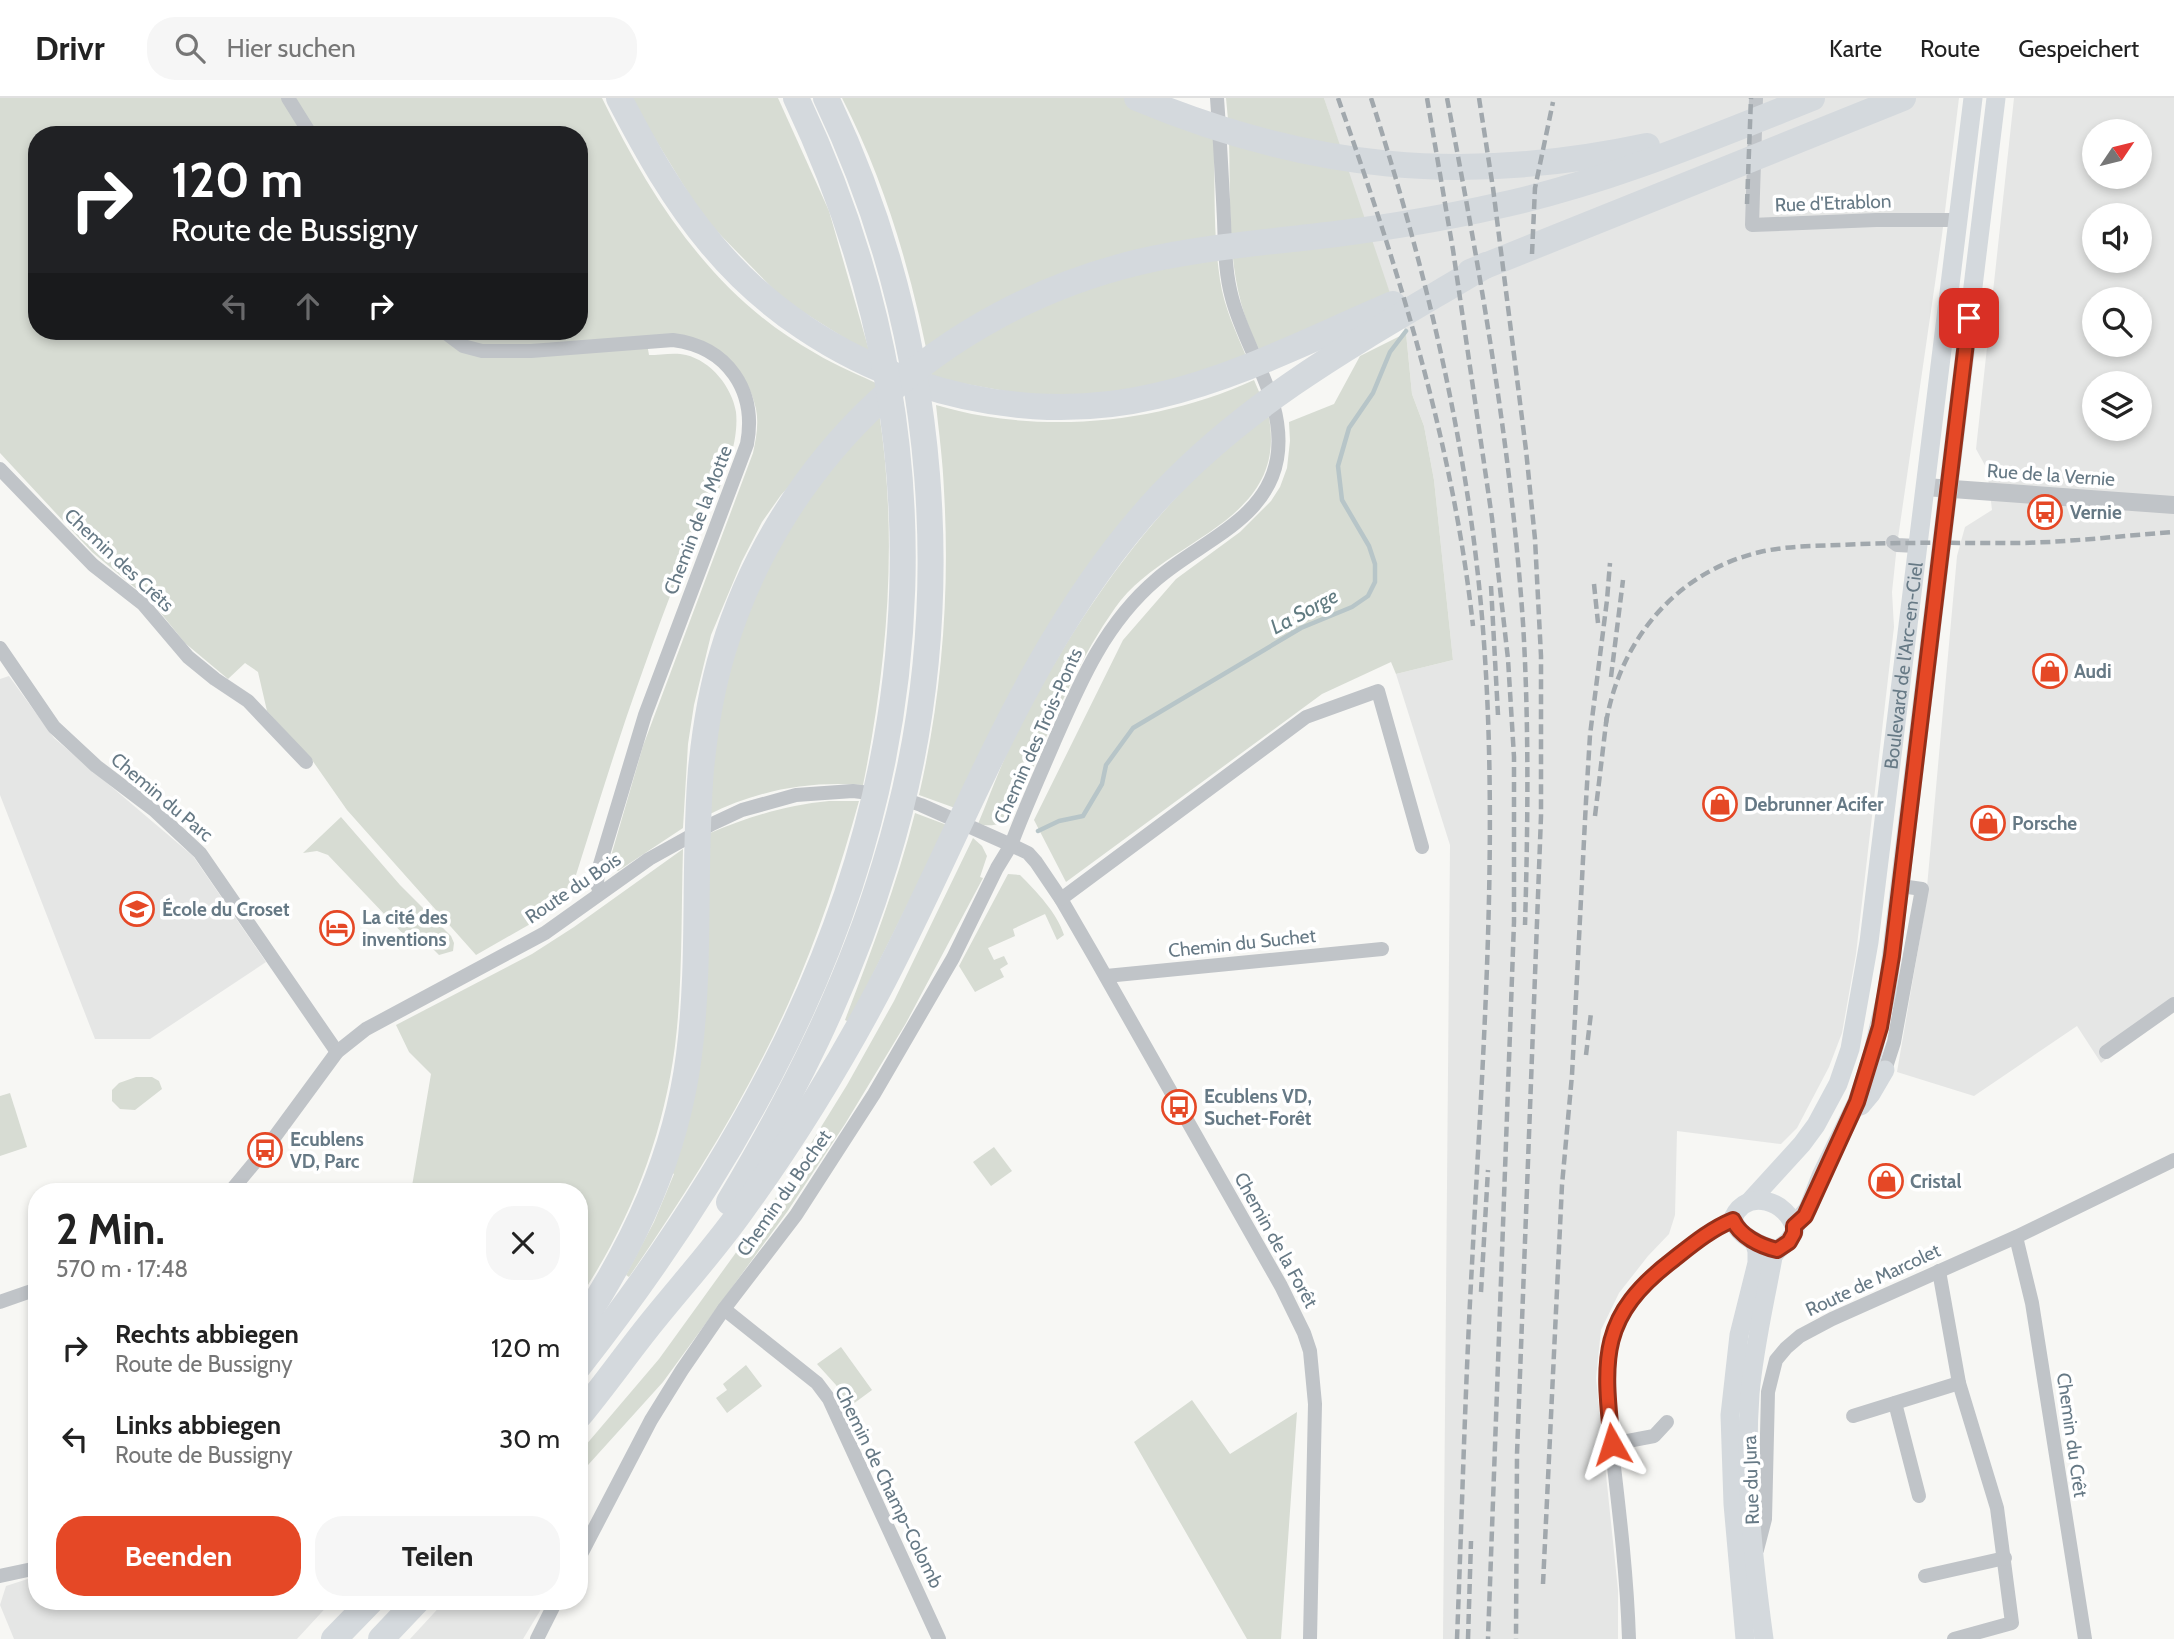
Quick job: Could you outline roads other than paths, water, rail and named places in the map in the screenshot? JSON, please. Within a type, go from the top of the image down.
[{"type":"highway","points":[[619,98],[665,181],[713,247],[770,303],[829,344],[889,373],[968,398],[1027,406],[1069,407],[1154,397],[1219,378],[1486,265],[1903,98]]},
{"type":"highway","points":[[588,1354],[647,1276],[728,1150],[772,1071],[807,998],[834,931],[859,856],[876,794],[893,704],[902,616],[904,543],[898,451],[882,344],[860,260],[829,172],[796,98]]},
{"type":"highway","points":[[646,1330],[745,1174],[817,1041],[868,917],[903,799],[920,706],[929,617],[931,542],[925,449],[908,338],[886,252],[854,161],[826,98]]},
{"type":"highway","points":[[1137,98],[1206,125],[1284,148],[1369,163],[1410,167],[1532,165],[1610,154],[1721,132]]},
{"type":"highway","points":[[588,1314],[612,1277],[646,1211],[673,1135],[689,1056],[693,1012],[700,783],[705,730],[713,690],[736,613],[768,541],[791,503],[820,463],[865,414],[926,360],[994,316],[1064,285],[1115,268],[1173,255],[1380,228],[1498,206],[1581,185],[1812,98]]},
{"type":"highway","points":[[588,1404],[741,1213],[801,1124],[877,992],[1042,658],[1097,573],[1163,493],[1242,419],[1305,374],[1486,265]]},
{"type":"highway","points":[[332,1639],[356,1610]]},
{"type":"highway","points":[[332,1639],[362,1610]]},
{"type":"highway","points":[[382,1639],[409,1610]]},
{"type":"main road","name":"Boulevard de l'Arc-en-Ciel","points":[[1751,1200],[1786,1164],[1816,1125],[1839,1084],[1850,1049],[1869,942],[1973,98]]},
{"type":"main road","name":"Boulevard de l'Arc-en-Ciel","points":[[1794,1226],[1808,1209],[1857,1102],[1880,1027],[1901,886],[1996,98]]},
{"type":"main road","points":[[1840,1139],[1885,1070]]},
{"type":"main road","points":[[1760,1199],[1788,1215],[1794,1226],[1789,1242],[1777,1250],[1755,1241],[1739,1230],[1733,1220],[1736,1212],[1751,1200],[1760,1199]]},
{"type":"main road","points":[[1745,1639],[1730,1447],[1732,1385],[1739,1335],[1757,1263],[1755,1241]]},
{"type":"main road","name":"Rue du Jura","points":[[1764,1639],[1755,1558],[1748,1438],[1753,1364],[1773,1256],[1777,1250]]},
{"type":"street","points":[[288,98],[305,126]]},
{"type":"street","name":"Chemin des Trois-Ponts","points":[[1011,845],[1082,676],[1118,618],[1157,578],[1247,514],[1265,492],[1275,468],[1279,438],[1273,403],[1245,337],[1229,285],[1217,98]]},
{"type":"street","name":"Rue d'Etrablon","points":[[1756,98],[1752,225],[1958,220]]},
{"type":"street","name":"Chemin de la Motte","points":[[455,340],[463,346],[482,351],[531,351],[673,340],[695,344],[712,352],[730,369],[748,405],[750,424],[747,444],[636,742],[598,871],[597,884],[600,894]]},
{"type":"street","name":"Chemin des Crêts","points":[[0,469],[93,565],[143,604],[188,657],[248,701],[306,762]]},
{"type":"street","name":"Rue de la Vernie","points":[[1924,487],[2174,505]]},
{"type":"street","points":[[1893,542],[1897,545],[1916,546]]},
{"type":"street","name":"Chemin du Parc","points":[[0,648],[54,727],[96,766],[154,810],[200,853],[337,1052]]},
{"type":"street","points":[[1061,899],[1306,717],[1378,691],[1422,847]]},
{"type":"street","name":"Route du Bois","points":[[238,1183],[337,1052],[366,1029],[545,933],[649,859],[742,810],[796,795],[853,791],[889,795],[921,805],[1011,845]]},
{"type":"street","name":"Chemin de la Forêt","points":[[1011,845],[1032,857],[1061,899],[1268,1263],[1304,1332],[1313,1367],[1315,1404],[1310,1639]]},
{"type":"street","name":"Chemin du Bochet","points":[[588,1541],[651,1420],[724,1309],[796,1215],[874,1094],[953,958],[1011,845]]},
{"type":"street","points":[[1885,1070],[1894,1042],[1922,889],[1901,886]]},
{"type":"street","name":"Chemin du Suchet","points":[[1105,976],[1382,949]]},
{"type":"street","points":[[2106,1052],[2174,1004]]},
{"type":"street","name":"Route de Marcolet","points":[[1755,1558],[1765,1519],[1768,1392],[1776,1360],[1800,1336],[1856,1307],[2015,1237],[2174,1160]]},
{"type":"street","points":[[1629,1639],[1628,1600],[1605,1371],[1611,1338],[1622,1312],[1657,1272],[1710,1231],[1733,1220]]},
{"type":"street","name":"Chemin du Crêt","points":[[2015,1237],[2032,1303],[2085,1639]]},
{"type":"street","points":[[1939,1271],[1959,1383],[1997,1508],[2012,1623],[1954,1639]]},
{"type":"street","points":[[0,1302],[28,1292]]},
{"type":"street","name":"Chemin de Champ-Colomb","points":[[724,1309],[801,1369],[817,1383],[829,1399],[939,1639]]},
{"type":"street","points":[[1853,1416],[1959,1383]]},
{"type":"street","points":[[1895,1403],[1919,1496]]},
{"type":"street","points":[[1612,1444],[1654,1436],[1667,1422]]},
{"type":"street","points":[[1925,1577],[2005,1558]]},
{"type":"street","points":[[0,1576],[28,1571]]},
{"type":"street","points":[[537,1639],[552,1610]]},
{"type":"waterway","name":"La Sorge","points":[[1038,831],[1059,821],[1083,816],[1102,784],[1106,765],[1133,728],[1301,628],[1352,607],[1368,596],[1375,582],[1375,564],[1369,546],[1342,500],[1338,466],[1349,428],[1373,393],[1390,352],[1406,331]]},
{"type":"railway","points":[[1338,98],[1402,293],[1438,424],[1464,558],[1473,626]]},
{"type":"railway","points":[[1371,98],[1426,289],[1455,419],[1475,551],[1487,698],[1490,779],[1488,940],[1467,1358],[1457,1639]]},
{"type":"railway","points":[[1427,98],[1453,250],[1492,518],[1508,659],[1514,757],[1514,922],[1488,1639]]},
{"type":"railway","points":[[1447,98],[1493,359],[1518,557],[1527,736],[1525,925]]},
{"type":"railway","points":[[1479,98],[1526,450],[1535,539],[1541,656],[1541,816],[1517,1454],[1516,1639]]},
{"type":"railway","points":[[1747,204],[1751,98]]},
{"type":"railway","points":[[1532,254],[1535,188],[1553,102]]},
{"type":"railway","points":[[1606,723],[1624,664],[1657,614],[1678,593],[1702,575],[1730,562],[1760,552],[1800,547],[1899,543],[2021,543],[2174,532]]},
{"type":"railway","points":[[1543,1584],[1562,1185],[1572,1075],[1590,735],[1610,563]]},
{"type":"railway","points":[[1611,677],[1623,580]]},
{"type":"railway","points":[[1594,584],[1598,623]]},
{"type":"railway","points":[[1491,586],[1498,715]]},
{"type":"railway","points":[[1595,816],[1607,715]]},
{"type":"railway","points":[[1586,1055],[1591,1013]]},
{"type":"railway","points":[[1481,1292],[1488,1170]]},
{"type":"railway","points":[[1468,1639],[1471,1541]]},
{"type":"place","name":"Vernie","points":[[2045,512]]},
{"type":"place","name":"Audi","points":[[2050,671]]},
{"type":"place","name":"Debrunner Acifer","points":[[1720,804]]},
{"type":"place","name":"Porsche","points":[[1988,823]]},
{"type":"place","name":"École du Croset","points":[[137,909]]},
{"type":"place","name":"La cité des inventions","points":[[337,928]]},
{"type":"place","name":"Ecublens VD, Suchet-Forêt","points":[[1179,1107]]},
{"type":"place","name":"Ecublens VD, Parc","points":[[265,1150]]},
{"type":"place","name":"Cristal","points":[[1886,1181]]}]
